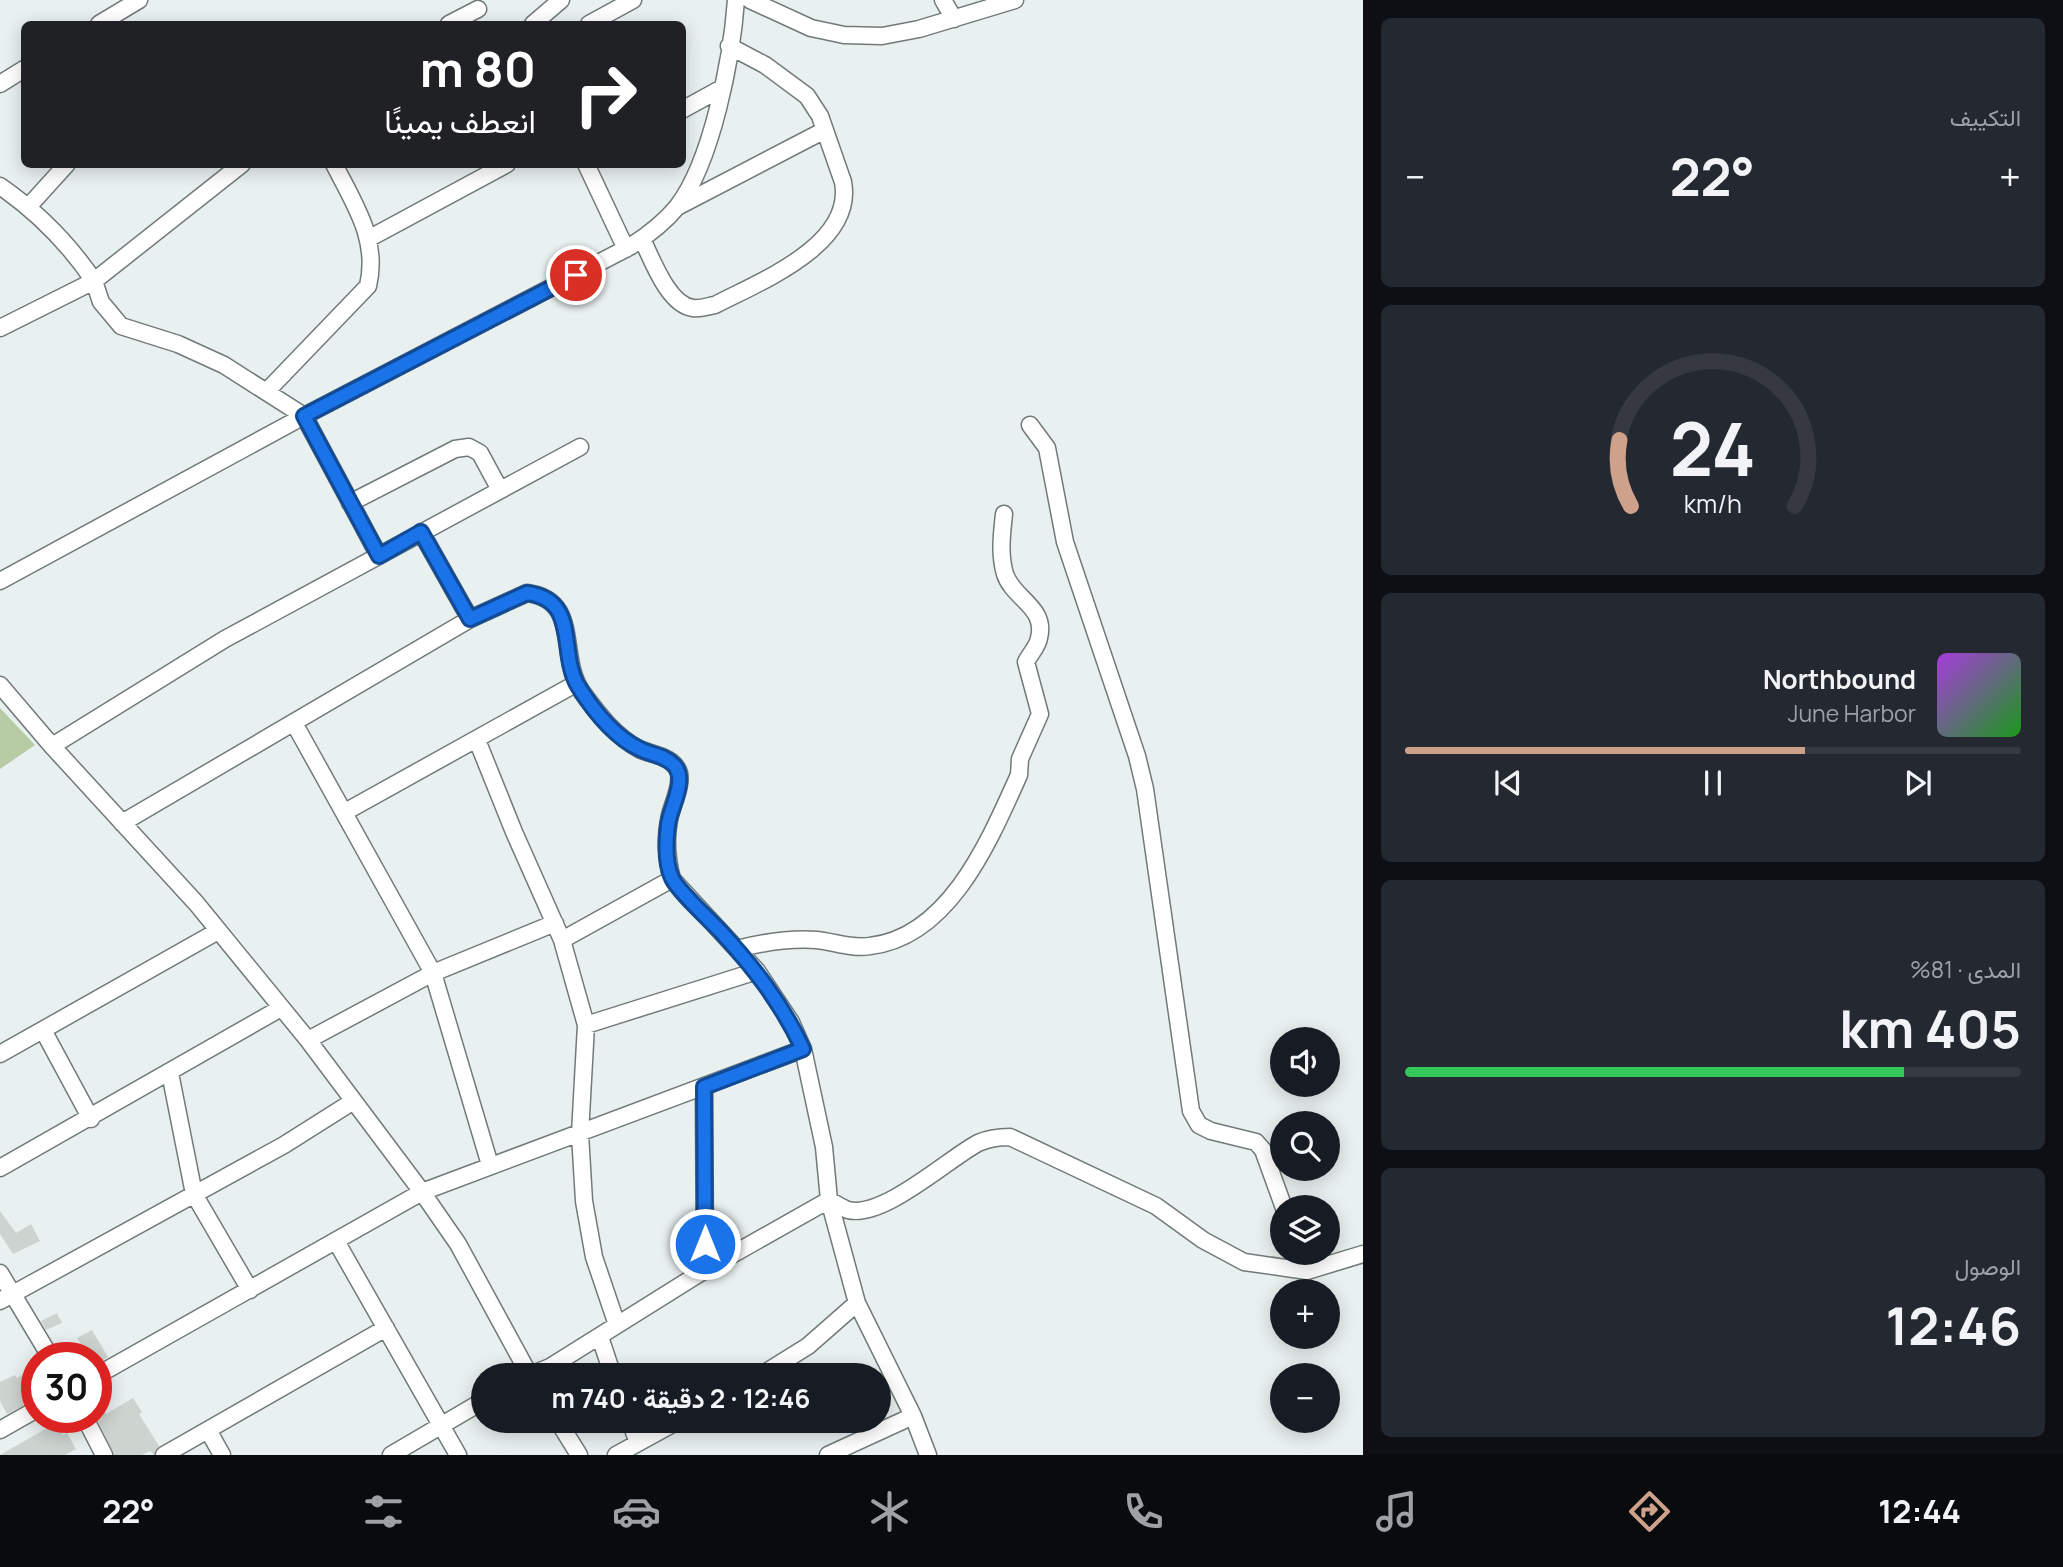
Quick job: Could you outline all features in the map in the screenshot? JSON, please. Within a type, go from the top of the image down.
[{"type":"street","points":[[104,21],[139,0]]},
{"type":"street","points":[[536,21],[561,0]]},
{"type":"street","points":[[594,21],[633,0]]},
{"type":"street","points":[[677,207],[698,170],[722,88],[736,0]]},
{"type":"street","points":[[750,0],[811,28],[844,35],[882,36],[919,30],[1015,0]]},
{"type":"street","points":[[943,0],[954,19]]},
{"type":"street","points":[[453,21],[475,4],[484,21]]},
{"type":"street","points":[[642,239],[669,291],[683,305],[692,308],[715,305],[800,260],[827,233],[844,205],[843,182],[815,105],[765,65],[729,46]]},
{"type":"street","points":[[2,77],[21,70]]},
{"type":"street","points":[[686,108],[722,88]]},
{"type":"street","points":[[0,581],[304,416],[626,249],[642,239],[677,207],[825,130]]},
{"type":"street","points":[[29,206],[63,168]]},
{"type":"street","points":[[0,328],[94,281],[238,168]]},
{"type":"street","points":[[267,391],[368,286],[368,239],[365,224],[336,168]]},
{"type":"street","points":[[368,239],[500,168]]},
{"type":"street","points":[[588,168],[626,249]]},
{"type":"street","points":[[0,186],[29,206],[84,267],[94,281],[101,302],[121,326],[178,344],[224,365],[304,416],[379,556]]},
{"type":"street","points":[[1030,425],[1047,448],[1065,542],[1137,756],[1145,789],[1191,1111],[1199,1125],[1210,1131],[1256,1142],[1264,1150],[1280,1195]]},
{"type":"street","points":[[350,503],[455,449],[469,447],[480,453],[500,490]]},
{"type":"street","points":[[52,746],[225,639],[580,447]]},
{"type":"street","points":[[737,949],[786,939],[820,941],[850,947],[871,946],[891,940],[919,927],[949,901],[972,868],[1019,775],[1020,759],[1040,713],[1026,662],[1039,640],[1040,623],[1033,607],[1012,587],[1005,573],[1001,544],[1004,514]]},
{"type":"street","points":[[421,532],[470,619]]},
{"type":"street","points":[[122,823],[470,619],[527,593],[550,601],[557,607],[565,626],[569,664],[577,683],[596,710],[621,738],[666,759],[678,772],[679,782],[667,834],[668,863],[672,879],[757,971],[791,1022],[803,1049],[824,1147],[828,1200],[857,1303],[913,1416],[928,1455]]},
{"type":"street","points":[[345,812],[577,683]]},
{"type":"street","points":[[0,685],[52,746],[196,903],[307,1040],[458,1244],[522,1363]]},
{"type":"street","points":[[293,723],[433,973],[490,1165]]},
{"type":"street","points":[[477,740],[562,940],[586,1025],[580,1134],[584,1201],[594,1257],[617,1325]]},
{"type":"street","points":[[562,940],[672,879]]},
{"type":"street","points":[[307,1040],[433,973],[555,923]]},
{"type":"street","points":[[0,1054],[218,931]]},
{"type":"street","points":[[586,1025],[757,971]]},
{"type":"street","points":[[0,1168],[281,1008]]},
{"type":"street","points":[[43,1030],[91,1118]]},
{"type":"street","points":[[112,1367],[422,1192],[803,1049]]},
{"type":"street","points":[[170,1073],[194,1194],[250,1290]]},
{"type":"street","points":[[704,1087],[705,1270]]},
{"type":"street","points":[[6,1297],[284,1145],[352,1102]]},
{"type":"street","points":[[828,1200],[848,1210],[860,1211],[876,1207],[906,1191],[979,1143],[1010,1137],[1156,1206],[1224,1254],[1244,1262],[1307,1272],[1363,1254]]},
{"type":"street","points":[[557,1363],[705,1270],[828,1200]]},
{"type":"street","points":[[336,1241],[458,1455]]},
{"type":"street","points":[[1304,1265],[1307,1272]]},
{"type":"street","points":[[0,1273],[6,1297],[39,1342]]},
{"type":"street","points":[[781,1363],[808,1346],[857,1303]]},
{"type":"street","points":[[163,1455],[386,1328]]},
{"type":"street","points":[[600,1337],[609,1363]]},
{"type":"street","points":[[391,1455],[471,1408]]},
{"type":"street","points":[[828,1455],[913,1416]]},
{"type":"street","points":[[0,1430],[21,1418]]},
{"type":"street","points":[[208,1430],[222,1455]]},
{"type":"street","points":[[93,1433],[104,1455]]},
{"type":"street","points":[[565,1433],[579,1455]]},
{"type":"street","points":[[634,1433],[638,1443]]},
{"type":"street","points":[[616,1455],[656,1433]]},
{"type":"green space","points":[[0,708],[35,745],[0,769]]},
{"type":"building","points":[[0,1211],[16,1233],[31,1224],[40,1241],[13,1254],[0,1234]]},
{"type":"building","points":[[57,1313],[62,1323],[46,1330],[41,1321]]},
{"type":"building","points":[[92,1330],[99,1342],[79,1342],[77,1338]]},
{"type":"building","points":[[15,1375],[17,1378],[21,1376],[21,1407],[7,1414],[0,1401],[0,1382]]},
{"type":"building","points":[[133,1398],[142,1412],[139,1414],[159,1446],[154,1455],[150,1451],[142,1455],[114,1455],[104,1433],[112,1433],[112,1410]]},
{"type":"building","points":[[38,1433],[67,1433],[76,1449],[65,1455],[0,1455]]},
{"type":"route","points":[[576,275],[304,416],[379,556],[421,532],[470,619],[521,594],[532,593],[550,601],[557,607],[565,626],[573,678],[596,710],[621,738],[666,759],[678,772],[679,782],[668,823],[668,863],[672,879],[757,971],[791,1022],[803,1049],[704,1087],[705,1244]]}]
